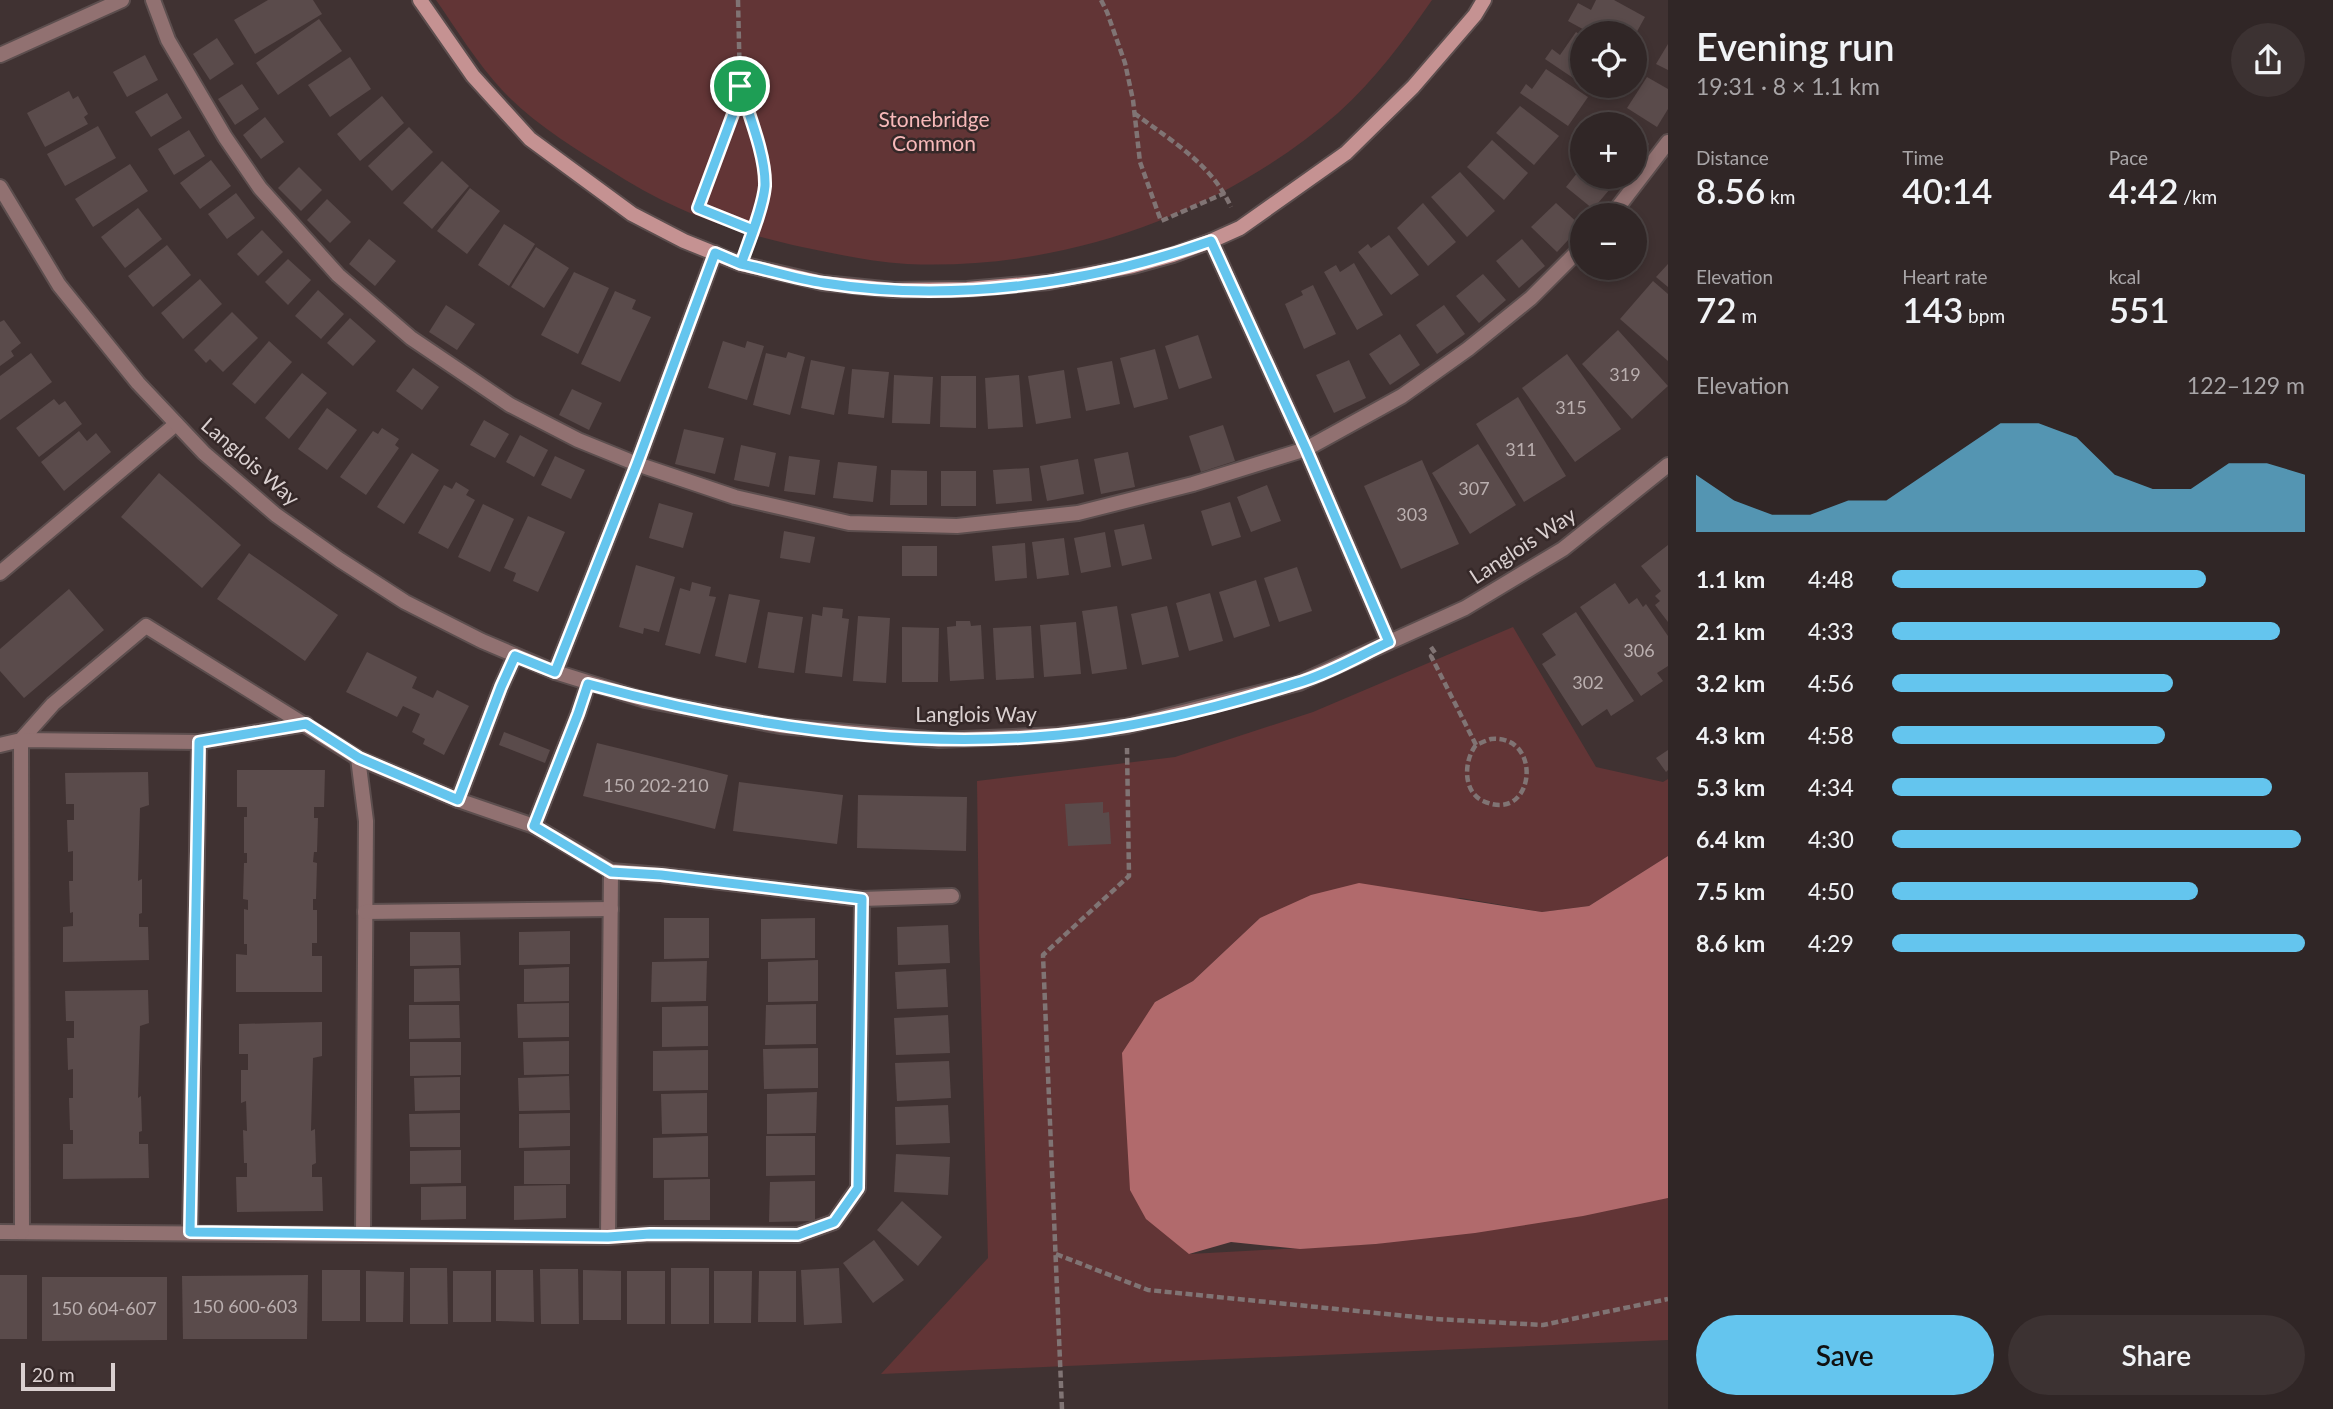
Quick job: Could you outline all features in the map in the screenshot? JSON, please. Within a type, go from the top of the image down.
[{"type":"street","points":[[0,55],[122,0]]},
{"type":"street","points":[[153,0],[168,40],[225,137],[260,188],[338,275],[411,338],[510,405],[578,440],[637,464],[735,497],[849,523],[957,526],[1077,513],[1193,484],[1306,449],[1402,396],[1468,349],[1531,298],[1570,259]]},
{"type":"street","points":[[420,0],[472,76],[530,139],[632,214],[741,264],[823,283],[894,290],[967,289],[1049,282],[1133,266],[1211,241],[1240,228],[1346,153],[1413,87],[1475,15],[1484,0]]},
{"type":"street","points":[[1621,203],[1668,142]]},
{"type":"street","name":"Langlois Way","points":[[0,187],[59,285],[138,383],[204,453],[276,515],[340,560],[405,603],[515,656],[555,672],[645,700],[780,726],[939,740],[1058,735],[1151,720],[1299,683],[1465,608],[1563,549],[1668,465]]},
{"type":"street","points":[[1211,241],[1306,449],[1389,642]]},
{"type":"street","points":[[555,672],[637,464],[715,253]]},
{"type":"street","points":[[0,573],[176,424]]},
{"type":"street","points":[[22,1232],[21,740],[53,704],[146,626],[359,758],[458,800],[534,826],[611,872],[661,875],[862,899],[951,896]]},
{"type":"street","points":[[458,800],[515,656]]},
{"type":"street","points":[[534,826],[588,684]]},
{"type":"street","points":[[0,745],[21,740],[199,742],[306,724]]},
{"type":"street","points":[[190,1232],[199,742]]},
{"type":"street","points":[[359,758],[366,821],[363,1233]]},
{"type":"street","points":[[608,1237],[611,872]]},
{"type":"street","points":[[0,1232],[608,1237],[650,1234],[798,1235],[834,1222],[858,1188],[862,899]]},
{"type":"street","points":[[365,912],[611,909]]},
{"type":"path","points":[[738,0],[740,86],[760,153],[765,186],[741,264]]},
{"type":"path","points":[[1101,0],[1125,63],[1133,100],[1140,162],[1161,221],[1225,193]]},
{"type":"path","points":[[740,86],[729,126],[698,208],[753,230]]},
{"type":"path","points":[[1134,113],[1194,157],[1225,193],[1240,228]]},
{"type":"path","points":[[1421,628],[1435,653],[1431,656],[1476,745]]},
{"type":"path","points":[[1492,739],[1511,744],[1522,754],[1528,769],[1527,781],[1521,794],[1510,803],[1494,806],[1479,800],[1471,789],[1466,770],[1469,754],[1476,745],[1492,739]]},
{"type":"path","points":[[1062,1409],[1043,955],[1129,876],[1127,752]]},
{"type":"path","points":[[1056,1255],[1148,1290],[1436,1319],[1543,1325],[1668,1298]]},
{"type":"green space","name":"Stonebridge Common","points":[[436,0],[1432,0],[1400,45],[1352,100],[1292,149],[1243,181],[1191,207],[1136,229],[1080,246],[1023,258],[965,264],[907,264],[841,255],[752,235],[683,210],[638,187],[556,136],[515,103],[484,69]]},
{"type":"green space","points":[[1513,627],[1596,767],[1663,782],[1668,779],[1668,856],[1589,906],[1542,912],[1461,898],[1260,918],[1193,981],[1155,1002],[1190,1254],[1376,1244],[1668,1196],[1668,1340],[881,1374],[988,1258],[977,781],[1175,757],[1313,712]]},
{"type":"shaded area","points":[[1668,856],[1668,1198],[1583,1216],[1475,1233],[1300,1249],[1231,1242],[1189,1254],[1146,1219],[1130,1190],[1122,1053],[1155,1002],[1193,981],[1260,918],[1311,895],[1359,883],[1542,912],[1589,906]]},
{"type":"building","points":[[268,0],[313,0],[322,14],[255,54],[234,20]]},
{"type":"building","points":[[1596,0],[1614,0],[1645,17],[1643,21],[1568,21],[1578,3],[1591,10]]},
{"type":"building","points":[[319,19],[342,51],[278,95],[256,63]]},
{"type":"building","points":[[217,38],[234,64],[210,80],[193,54]]},
{"type":"building","points":[[1570,41],[1570,76],[1545,59],[1552,49],[1560,55]]},
{"type":"building","points":[[1668,44],[1668,70],[1656,64]]},
{"type":"building","points":[[145,55],[158,80],[127,97],[113,72]]},
{"type":"building","points":[[350,57],[371,89],[330,117],[308,85]]},
{"type":"building","points":[[1546,69],[1570,85],[1570,98],[1587,98],[1578,112],[1570,112],[1568,126],[1520,93],[1526,84],[1532,89]]},
{"type":"building","points":[[1647,77],[1668,89],[1668,109],[1657,127],[1647,121],[1647,112],[1633,112],[1627,108],[1633,98],[1647,98]]},
{"type":"building","points":[[242,84],[259,109],[235,125],[218,99]]},
{"type":"building","points":[[69,91],[73,99],[78,96],[88,114],[84,117],[88,124],[45,147],[27,113]]},
{"type":"building","points":[[167,93],[182,118],[151,137],[135,112]]},
{"type":"building","points":[[382,96],[404,123],[360,161],[337,134]]},
{"type":"building","points":[[1520,106],[1559,136],[1534,165],[1496,133]]},
{"type":"building","points":[[265,117],[284,142],[261,159],[243,135]]},
{"type":"building","points":[[98,126],[116,158],[65,186],[47,154]]},
{"type":"building","points":[[409,127],[433,152],[392,191],[368,166]]},
{"type":"building","points":[[189,130],[205,156],[174,175],[158,149]]},
{"type":"building","points":[[1492,140],[1528,173],[1504,200],[1467,167]]},
{"type":"building","points":[[211,160],[231,186],[200,209],[180,183]]},
{"type":"building","points":[[442,161],[469,186],[432,229],[403,203]]},
{"type":"building","points":[[130,164],[148,191],[93,227],[75,199]]},
{"type":"building","points":[[299,167],[322,190],[301,211],[278,188]]},
{"type":"building","points":[[1460,172],[1495,211],[1467,237],[1431,197]]},
{"type":"building","points":[[1570,182],[1570,189],[1610,189],[1598,203],[1586,203],[1566,187]]},
{"type":"building","points":[[470,188],[500,211],[467,254],[437,231]]},
{"type":"building","points":[[236,193],[255,218],[227,239],[208,214]]},
{"type":"building","points":[[327,199],[351,222],[330,243],[307,220]]},
{"type":"building","points":[[1423,203],[1456,242],[1428,266],[1397,228]]},
{"type":"building","points":[[1556,203],[1570,216],[1570,238],[1557,252],[1531,227]]},
{"type":"building","points":[[138,208],[162,239],[125,268],[101,237]]},
{"type":"building","points":[[504,224],[535,244],[509,286],[478,265]]},
{"type":"building","points":[[262,230],[283,252],[258,276],[237,254]]},
{"type":"building","points":[[1389,235],[1419,275],[1391,295],[1358,252],[1368,244],[1371,248]]},
{"type":"building","points":[[369,239],[396,261],[375,286],[349,264]]},
{"type":"building","points":[[1522,239],[1545,266],[1519,288],[1496,261]]},
{"type":"building","points":[[167,245],[191,275],[153,307],[128,276]]},
{"type":"building","points":[[536,247],[569,268],[544,308],[511,287]]},
{"type":"building","points":[[288,259],[311,280],[288,305],[265,282]]},
{"type":"building","points":[[1354,263],[1383,315],[1357,330],[1324,272],[1336,265],[1340,272]]},
{"type":"building","points":[[1668,264],[1668,287],[1656,277]]},
{"type":"building","points":[[574,272],[609,288],[578,354],[541,335]]},
{"type":"building","points":[[1483,274],[1506,300],[1479,323],[1456,296]]},
{"type":"building","points":[[200,279],[222,304],[183,339],[161,313]]},
{"type":"building","points":[[1653,281],[1668,294],[1668,361],[1620,319]]},
{"type":"building","points":[[1313,285],[1336,334],[1304,349],[1285,304],[1303,295],[1301,291]]},
{"type":"building","points":[[318,290],[344,314],[321,339],[295,316]]},
{"type":"building","points":[[615,291],[636,300],[632,309],[651,317],[620,382],[581,364]]},
{"type":"building","points":[[446,305],[475,324],[457,350],[429,332]]},
{"type":"building","points":[[1444,305],[1465,334],[1437,354],[1416,325]]},
{"type":"building","points":[[232,312],[258,338],[223,372],[210,359],[206,363],[194,350]]},
{"type":"building","points":[[350,318],[376,341],[353,366],[327,343]]},
{"type":"building","points":[[4,320],[21,343],[11,351],[14,356],[0,366],[0,322]]},
{"type":"building","points":[[1618,330],[1668,386],[1632,419],[1582,364]]},
{"type":"building","points":[[1400,334],[1420,365],[1390,385],[1369,354]]},
{"type":"building","points":[[1198,335],[1212,378],[1179,389],[1165,346]]},
{"type":"building","points":[[269,341],[292,362],[255,404],[232,384]]},
{"type":"building","points":[[723,341],[745,348],[747,341],[764,346],[747,400],[708,388]]},
{"type":"building","points":[[1155,349],[1168,399],[1134,408],[1120,358]]},
{"type":"building","points":[[788,352],[805,357],[790,415],[753,405],[766,353],[786,358]]},
{"type":"building","points":[[31,353],[52,382],[0,420],[0,376]]},
{"type":"building","points":[[1567,354],[1621,429],[1575,462],[1522,388]]},
{"type":"building","points":[[811,360],[845,367],[834,415],[801,408]]},
{"type":"building","points":[[1349,360],[1366,398],[1334,413],[1316,375]]},
{"type":"building","points":[[1112,361],[1120,404],[1086,411],[1077,368]]},
{"type":"building","points":[[413,368],[439,387],[422,410],[396,391]]},
{"type":"building","points":[[852,369],[889,372],[884,418],[848,414]]},
{"type":"building","points":[[1064,370],[1071,418],[1036,424],[1028,376]]},
{"type":"building","points":[[302,373],[327,393],[289,439],[265,418]]},
{"type":"building","points":[[894,375],[933,377],[930,424],[892,423]]},
{"type":"building","points":[[1019,375],[1023,427],[988,429],[985,378]]},
{"type":"building","points":[[941,376],[976,376],[976,428],[940,427]]},
{"type":"building","points":[[572,389],[602,403],[589,430],[559,415]]},
{"type":"building","points":[[1518,397],[1566,476],[1524,502],[1476,424]]},
{"type":"building","points":[[54,399],[59,405],[65,401],[82,424],[39,457],[16,428]]},
{"type":"building","points":[[327,408],[357,430],[327,470],[298,449]]},
{"type":"building","points":[[484,420],[509,434],[495,458],[470,445]]},
{"type":"building","points":[[1223,425],[1235,461],[1201,472],[1189,436]]},
{"type":"building","points":[[382,428],[399,439],[395,445],[399,448],[366,495],[340,477],[373,431],[378,434]]},
{"type":"building","points":[[684,429],[724,438],[715,474],[675,464]]},
{"type":"building","points":[[79,431],[87,441],[96,433],[111,452],[64,491],[41,462]]},
{"type":"building","points":[[520,435],[548,450],[534,477],[506,462]]},
{"type":"building","points":[[1478,444],[1516,505],[1470,534],[1432,473]]},
{"type":"building","points":[[741,445],[776,453],[769,487],[734,480]]},
{"type":"building","points":[[1128,452],[1135,487],[1101,494],[1094,459]]},
{"type":"building","points":[[412,453],[439,470],[404,524],[377,507]]},
{"type":"building","points":[[555,456],[585,470],[571,499],[541,485]]},
{"type":"building","points":[[789,456],[820,460],[815,495],[784,491]]},
{"type":"building","points":[[1078,459],[1084,494],[1047,501],[1040,466]]},
{"type":"building","points":[[1422,460],[1459,544],[1401,569],[1364,486]]},
{"type":"building","points":[[838,462],[877,466],[873,502],[833,498]]},
{"type":"building","points":[[1029,468],[1032,501],[996,504],[993,470]]},
{"type":"building","points":[[891,470],[927,471],[927,505],[890,505]]},
{"type":"building","points":[[941,471],[976,471],[976,506],[941,506]]},
{"type":"building","points":[[159,473],[241,545],[202,588],[121,517]]},
{"type":"building","points":[[456,482],[469,490],[466,495],[475,500],[448,549],[418,533],[444,485],[452,489]]},
{"type":"building","points":[[1267,485],[1281,521],[1251,532],[1237,497]]},
{"type":"building","points":[[1230,502],[1241,537],[1212,546],[1201,511]]},
{"type":"building","points":[[659,503],[693,513],[683,548],[649,538]]},
{"type":"building","points":[[483,504],[514,519],[490,572],[458,557]]},
{"type":"building","points":[[528,516],[565,532],[538,592],[513,581],[516,573],[504,568]]},
{"type":"building","points":[[1144,524],[1152,559],[1122,566],[1114,530]]},
{"type":"building","points":[[784,531],[815,537],[810,563],[780,558]]},
{"type":"building","points":[[1105,532],[1111,567],[1081,573],[1074,538]]},
{"type":"building","points":[[1064,538],[1069,575],[1037,579],[1032,542]]},
{"type":"building","points":[[1025,543],[1027,578],[995,581],[992,546]]},
{"type":"building","points":[[1668,545],[1668,622],[1655,605],[1660,601],[1655,596],[1661,591],[1641,566]]},
{"type":"building","points":[[902,546],[937,546],[937,576],[902,576]]},
{"type":"building","points":[[249,553],[338,615],[305,661],[217,599]]},
{"type":"building","points":[[636,565],[675,577],[659,632],[644,628],[643,634],[619,627]]},
{"type":"building","points":[[1297,567],[1312,611],[1279,622],[1264,578]]},
{"type":"building","points":[[1256,580],[1270,626],[1234,638],[1219,592]]},
{"type":"building","points":[[692,582],[711,587],[709,596],[716,597],[700,654],[665,645],[680,588],[690,591]]},
{"type":"building","points":[[1615,583],[1629,604],[1637,598],[1643,607],[1646,604],[1668,636],[1668,666],[1657,673],[1663,681],[1641,696],[1580,607]]},
{"type":"building","points":[[69,589],[104,630],[24,698],[0,671],[0,649]]},
{"type":"building","points":[[1210,593],[1223,641],[1189,651],[1176,603]]},
{"type":"building","points":[[729,594],[760,600],[746,663],[715,656]]},
{"type":"building","points":[[1117,606],[1127,669],[1092,674],[1082,611]]},
{"type":"building","points":[[1167,606],[1179,657],[1142,665],[1131,614]]},
{"type":"building","points":[[823,607],[843,609],[842,618],[849,619],[842,677],[805,673],[812,614],[822,616]]},
{"type":"building","points":[[768,612],[803,617],[794,673],[758,668]]},
{"type":"building","points":[[1576,612],[1634,701],[1611,716],[1607,709],[1582,726],[1542,664],[1556,655],[1542,634]]},
{"type":"building","points":[[858,616],[890,618],[886,683],[853,681]]},
{"type":"building","points":[[956,621],[970,621],[971,626],[981,625],[984,679],[950,681],[947,627],[956,626]]},
{"type":"building","points":[[1076,622],[1081,674],[1044,677],[1040,625]]},
{"type":"building","points":[[1031,626],[1034,678],[996,680],[993,628]]},
{"type":"building","points":[[902,627],[939,628],[938,682],[902,682]]},
{"type":"building","points":[[367,652],[417,677],[412,688],[433,698],[437,690],[469,706],[444,755],[423,744],[425,739],[412,732],[420,714],[403,706],[397,717],[346,692]]},
{"type":"building","points":[[504,732],[550,750],[545,763],[499,745]]},
{"type":"building","points":[[597,743],[728,775],[715,829],[583,796]]},
{"type":"building","points":[[1668,750],[1668,770],[1666,772],[1656,758]]},
{"type":"building","points":[[237,770],[325,770],[324,807],[314,807],[314,818],[318,818],[317,852],[314,852],[313,862],[317,863],[313,910],[317,910],[317,943],[312,943],[312,956],[322,956],[322,992],[236,992],[236,954],[247,955],[247,944],[244,944],[244,909],[248,910],[248,900],[243,899],[244,863],[247,863],[247,853],[244,853],[244,817],[247,817],[247,807],[237,807]]},
{"type":"building","points":[[148,772],[149,805],[140,808],[138,881],[142,879],[142,913],[139,914],[139,927],[148,927],[149,960],[63,962],[63,927],[73,926],[69,881],[73,881],[73,851],[68,852],[67,820],[74,820],[74,804],[66,804],[65,773]]},
{"type":"building","points":[[739,782],[843,795],[837,844],[733,831]]},
{"type":"building","points":[[858,795],[967,797],[966,851],[857,848]]},
{"type":"building","points":[[1103,802],[1103,813],[1109,812],[1111,844],[1068,846],[1065,804]]},
{"type":"building","points":[[664,918],[709,918],[709,958],[664,959]]},
{"type":"building","points":[[815,918],[815,958],[761,959],[761,919]]},
{"type":"building","points":[[948,925],[950,963],[898,965],[897,927]]},
{"type":"building","points":[[570,931],[570,964],[519,965],[519,932]]},
{"type":"building","points":[[410,932],[460,932],[461,965],[410,966]]},
{"type":"building","points":[[818,960],[818,1001],[768,1002],[768,962]]},
{"type":"building","points":[[707,961],[706,1001],[651,1002],[652,962]]},
{"type":"building","points":[[569,967],[569,1001],[524,1002],[524,969]]},
{"type":"building","points":[[459,968],[460,1001],[414,1002],[414,969]]},
{"type":"building","points":[[946,969],[948,1007],[897,1009],[895,972]]},
{"type":"building","points":[[148,990],[149,1023],[140,1026],[138,1098],[141,1096],[142,1131],[139,1132],[139,1144],[148,1144],[149,1178],[63,1179],[63,1144],[73,1144],[69,1098],[73,1098],[73,1069],[68,1070],[67,1038],[74,1038],[74,1021],[66,1021],[65,991]]},
{"type":"building","points":[[569,1003],[569,1037],[518,1038],[517,1004]]},
{"type":"building","points":[[816,1004],[816,1044],[765,1045],[766,1005]]},
{"type":"building","points":[[409,1005],[459,1005],[460,1038],[409,1039]]},
{"type":"building","points":[[708,1006],[708,1046],[662,1047],[662,1007]]},
{"type":"building","points":[[948,1015],[950,1053],[896,1055],[894,1018]]},
{"type":"building","points":[[322,1022],[322,1056],[313,1058],[311,1131],[315,1129],[316,1163],[312,1165],[312,1177],[322,1177],[323,1211],[237,1212],[236,1177],[247,1177],[243,1130],[247,1131],[246,1101],[241,1103],[241,1070],[248,1070],[248,1054],[239,1054],[239,1024]]},
{"type":"building","points":[[569,1041],[569,1074],[524,1075],[523,1042]]},
{"type":"building","points":[[410,1042],[461,1042],[461,1075],[410,1076]]},
{"type":"building","points":[[818,1048],[818,1088],[764,1089],[763,1049]]},
{"type":"building","points":[[708,1050],[708,1090],[653,1091],[653,1051]]},
{"type":"building","points":[[949,1061],[951,1098],[897,1101],[895,1063]]},
{"type":"building","points":[[569,1076],[570,1110],[519,1111],[518,1078]]},
{"type":"building","points":[[460,1077],[460,1110],[415,1111],[414,1078]]},
{"type":"building","points":[[817,1092],[816,1133],[767,1134],[767,1094]]},
{"type":"building","points":[[707,1093],[707,1133],[662,1134],[661,1094]]},
{"type":"building","points":[[948,1105],[950,1143],[896,1145],[895,1107]]},
{"type":"building","points":[[460,1113],[460,1147],[410,1147],[409,1114]]},
{"type":"building","points":[[570,1113],[570,1146],[519,1148],[519,1114]]},
{"type":"building","points":[[708,1136],[708,1177],[653,1178],[653,1138]]},
{"type":"building","points":[[766,1136],[815,1136],[815,1175],[766,1176]]},
{"type":"building","points":[[461,1150],[461,1183],[410,1184],[410,1151]]},
{"type":"building","points":[[570,1150],[570,1184],[524,1184],[524,1151]]},
{"type":"building","points":[[896,1154],[950,1157],[948,1195],[894,1192]]},
{"type":"building","points":[[710,1179],[710,1220],[664,1220],[664,1180]]},
{"type":"building","points":[[815,1181],[815,1221],[769,1222],[770,1182]]},
{"type":"building","points":[[566,1185],[566,1218],[514,1220],[514,1186]]},
{"type":"building","points":[[466,1186],[466,1219],[421,1220],[421,1187]]},
{"type":"building","points":[[902,1201],[942,1237],[918,1266],[877,1230]]},
{"type":"building","points":[[874,1240],[904,1280],[873,1303],[843,1263]]},
{"type":"building","points":[[410,1268],[447,1268],[448,1324],[410,1324]]},
{"type":"building","points":[[671,1268],[709,1268],[709,1324],[671,1324]]},
{"type":"building","points":[[839,1268],[842,1323],[804,1325],[801,1270]]},
{"type":"building","points":[[540,1269],[578,1269],[579,1324],[541,1324]]},
{"type":"building","points":[[322,1270],[360,1270],[360,1321],[322,1321]]},
{"type":"building","points":[[496,1270],[533,1270],[534,1322],[496,1321]]},
{"type":"building","points":[[583,1270],[621,1271],[621,1320],[583,1320]]},
{"type":"building","points":[[366,1271],[404,1272],[403,1322],[366,1322]]},
{"type":"building","points":[[453,1271],[491,1271],[491,1322],[453,1322]]},
{"type":"building","points":[[627,1271],[665,1271],[665,1324],[627,1324]]},
{"type":"building","points":[[714,1271],[752,1271],[751,1323],[714,1323]]},
{"type":"building","points":[[759,1271],[796,1271],[796,1322],[758,1322]]},
{"type":"building","points":[[0,1275],[27,1275],[27,1339],[0,1339]]},
{"type":"building","points":[[308,1275],[307,1339],[183,1339],[182,1276]]},
{"type":"building","points":[[42,1277],[167,1277],[167,1340],[42,1341]]},
{"type":"route","points":[[740,86],[721,150],[698,208],[753,230],[741,264],[823,283],[894,290],[967,289],[1049,282],[1133,266],[1211,241],[1306,449],[1389,642],[1299,683],[1126,726],[1058,735],[939,740],[780,726],[645,700],[588,684],[534,826],[611,872],[661,875],[862,899],[858,1188],[834,1222],[798,1235],[650,1234],[608,1237],[190,1232],[199,742],[306,724],[359,758],[458,800],[515,656],[555,672],[637,464],[715,253],[741,264],[753,230],[765,186],[760,153],[740,86]]}]
